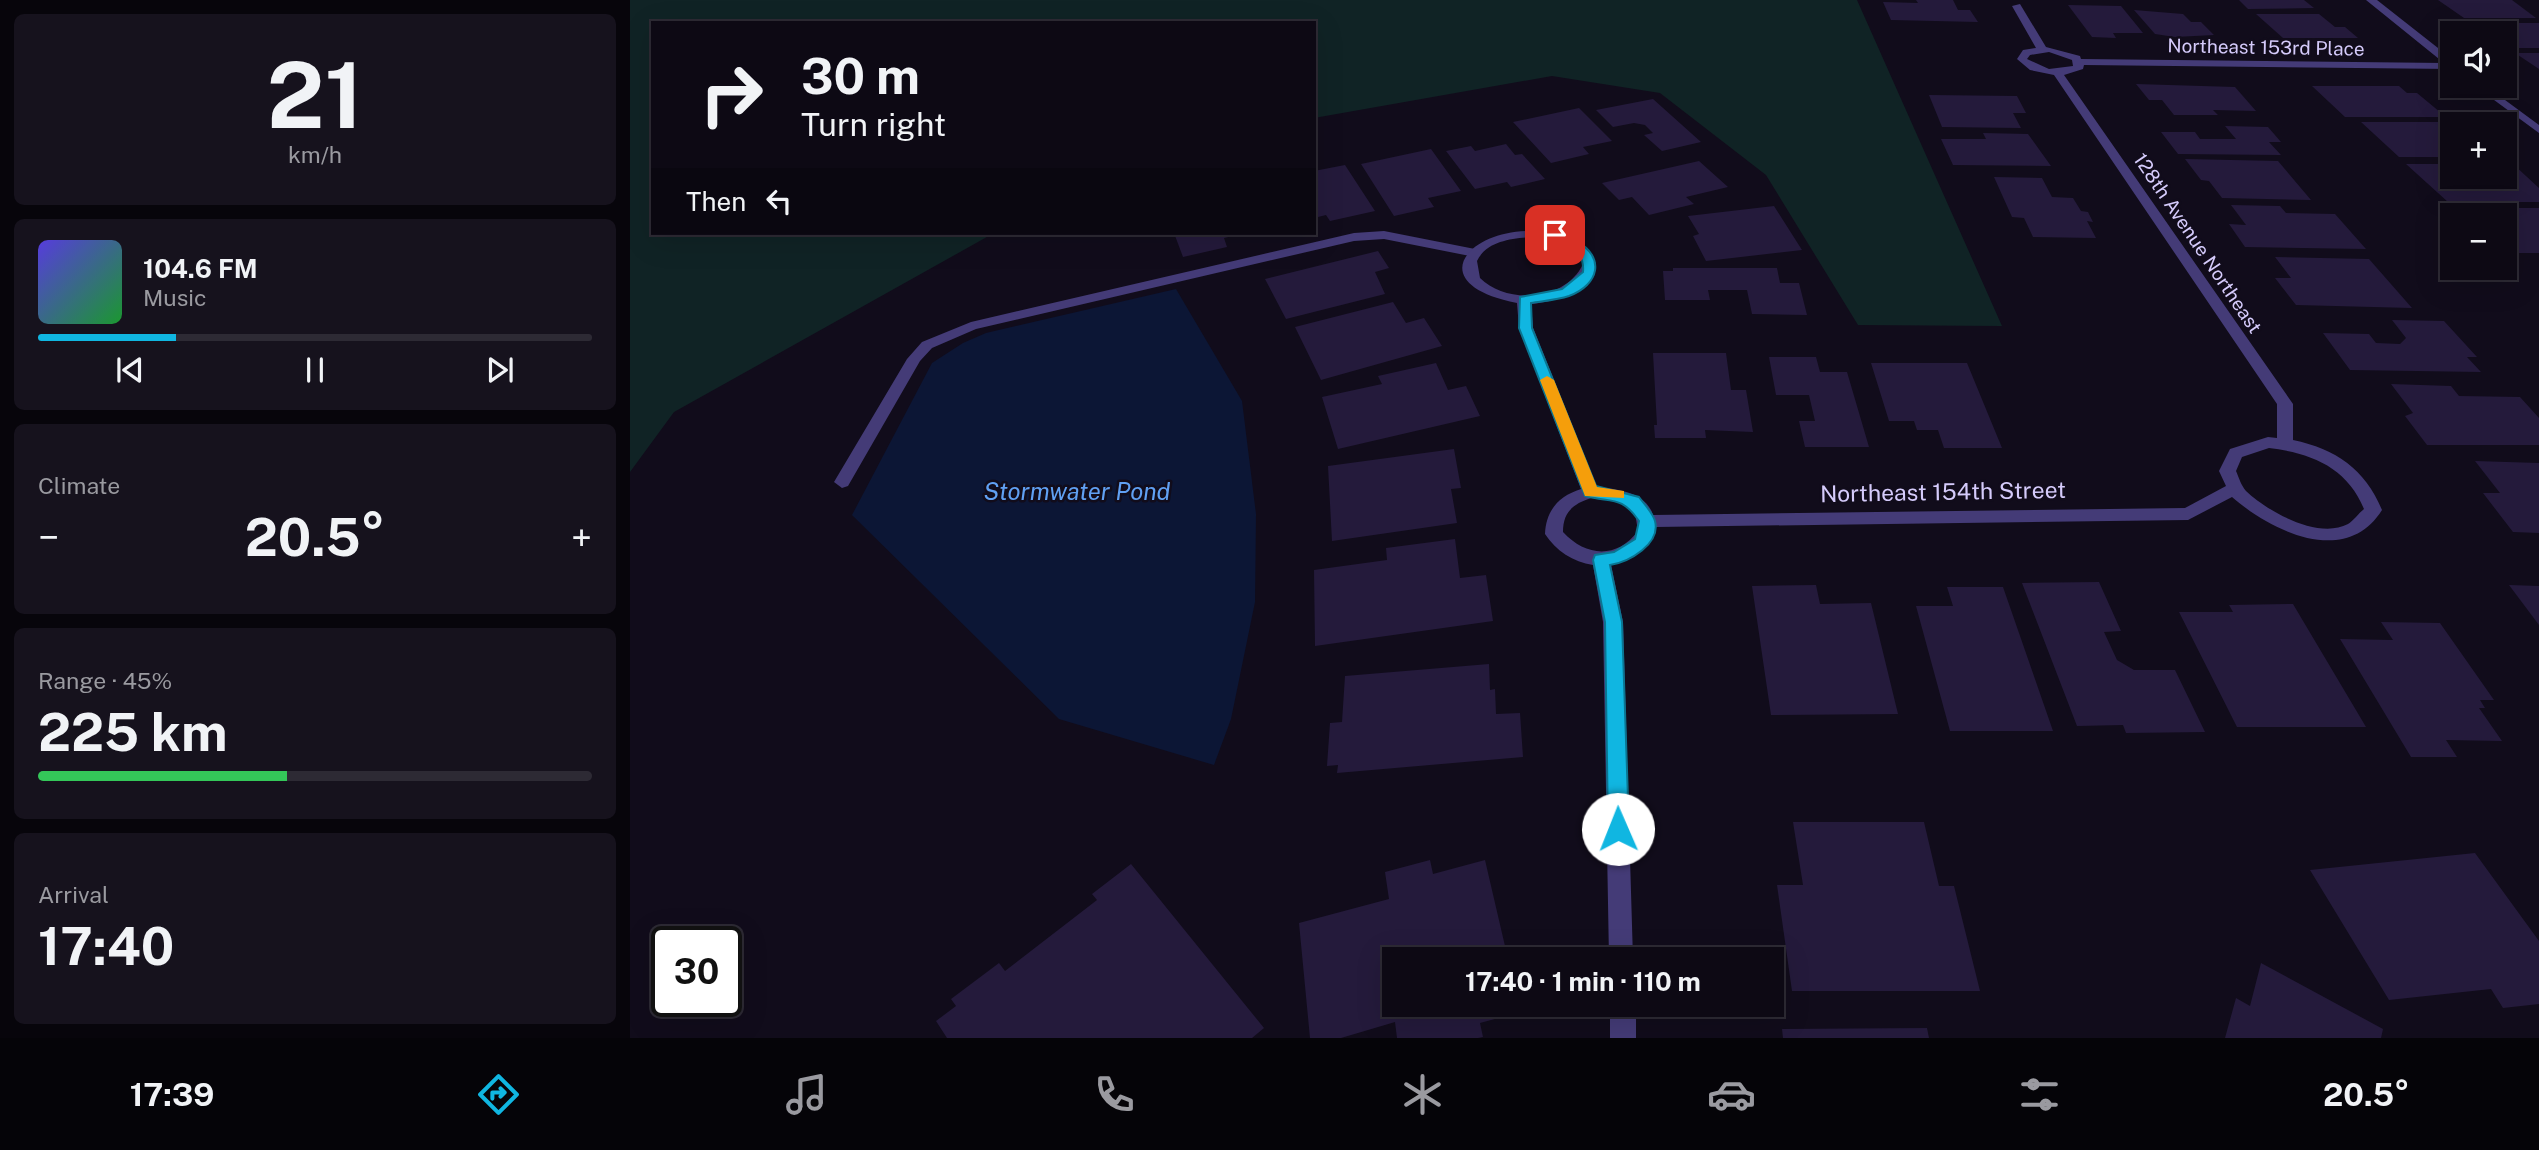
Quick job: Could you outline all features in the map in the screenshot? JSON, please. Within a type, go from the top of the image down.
[{"type":"street","points":[[2371,0],[2440,55]]},
{"type":"street","points":[[2017,6],[2042,49]]},
{"type":"street","points":[[2042,49],[2069,54],[2080,62],[2074,70],[2057,72],[2036,68],[2024,61],[2023,55],[2042,49]]},
{"type":"street","name":"Northeast 153rd Place","points":[[2080,62],[2440,65]]},
{"type":"street","name":"128th Avenue Northeast","points":[[2057,72],[2285,404],[2285,443]]},
{"type":"street","points":[[2496,98],[2539,130]]},
{"type":"street","points":[[1536,233],[1555,235],[1584,250],[1590,261],[1589,273],[1581,284],[1556,296],[1524,300],[1497,295],[1476,284],[1470,274],[1470,263],[1475,253],[1500,238],[1536,233]]},
{"type":"street","points":[[842,481],[914,359],[928,345],[971,326],[1354,237],[1384,235],[1475,253]]},
{"type":"street","points":[[1524,300],[1526,328],[1591,492]]},
{"type":"street","points":[[2285,443],[2309,449],[2352,473],[2367,489],[2372,510],[2366,523],[2352,532],[2330,534],[2295,529],[2248,504],[2233,489],[2227,478],[2227,464],[2233,452],[2248,444],[2285,443]]},
{"type":"street","name":"Northeast 154th Street","points":[[1647,521],[2188,514],[2233,489]]},
{"type":"street","points":[[1591,492],[1606,492],[1633,501],[1647,521],[1647,532],[1641,543],[1617,558],[1601,560],[1571,552],[1554,534],[1556,512],[1565,502],[1591,492]]},
{"type":"street","points":[[1601,560],[1613,622],[1622,947]]},
{"type":"street","points":[[1623,1017],[1623,1038]]},
{"type":"green space","points":[[630,0],[1857,0],[2002,326],[1858,325],[1766,175],[1660,93],[1552,76],[1316,118],[1316,21],[651,21],[651,235],[990,235],[674,412],[630,472]]},
{"type":"water","name":"Stormwater Pond","points":[[1176,289],[1242,401],[1256,514],[1255,602],[1231,719],[1214,765],[1059,719],[852,515],[932,363],[963,343],[986,333]]},
{"type":"building","points":[[1916,0],[1953,0],[1958,10],[1970,10],[1978,22],[1891,20],[1883,2],[1918,3]]},
{"type":"building","points":[[2239,0],[2304,0],[2314,8],[2248,9]]},
{"type":"building","points":[[2438,0],[2512,0],[2536,18],[2464,18]]},
{"type":"building","points":[[2068,5],[2121,6],[2143,33],[2113,33],[2116,38],[2092,37]]},
{"type":"building","points":[[2134,10],[2183,14],[2191,22],[2201,22],[2214,35],[2175,37],[2155,34]]},
{"type":"building","points":[[2256,14],[2319,14],[2335,27],[2345,27],[2358,38],[2283,38]]},
{"type":"building","points":[[2517,23],[2539,23],[2539,48],[2517,48]]},
{"type":"building","points":[[2517,53],[2539,53],[2539,69],[2517,54]]},
{"type":"building","points":[[2136,84],[2235,87],[2256,111],[2213,110],[2218,115],[2174,115],[2162,100],[2149,100]]},
{"type":"building","points":[[2312,86],[2399,86],[2407,93],[2417,93],[2440,112],[2440,117],[2345,117]]},
{"type":"building","points":[[1929,95],[2017,96],[2026,113],[2013,113],[2021,128],[1942,127]]},
{"type":"building","points":[[1653,99],[1701,142],[1662,151],[1644,135],[1653,133],[1645,125],[1634,123],[1613,127],[1596,110]]},
{"type":"building","points":[[1579,108],[1612,141],[1583,147],[1589,154],[1551,163],[1513,122]]},
{"type":"building","points":[[2361,122],[2440,122],[2440,157],[2399,157]]},
{"type":"building","points":[[2225,126],[2268,127],[2281,142],[2269,142],[2281,155],[2178,154],[2161,132],[2195,132],[2200,139],[2236,139]]},
{"type":"building","points":[[1983,133],[2028,134],[2051,166],[1953,165],[1941,139],[1986,139]]},
{"type":"building","points":[[1506,144],[1515,155],[1522,154],[1545,179],[1511,187],[1507,182],[1475,189],[1446,151],[1471,146],[1475,151]]},
{"type":"building","points":[[1431,149],[1461,191],[1428,198],[1434,207],[1394,216],[1361,164]]},
{"type":"building","points":[[2185,159],[2278,161],[2311,200],[2222,198],[2209,181],[2201,180]]},
{"type":"building","points":[[1699,161],[1728,187],[1686,197],[1694,204],[1649,215],[1632,197],[1619,200],[1602,183]]},
{"type":"building","points":[[2406,164],[2440,164],[2440,189],[2517,189],[2517,168],[2539,188],[2539,202],[2448,202]]},
{"type":"building","points":[[1345,165],[1375,211],[1330,221],[1326,215],[1316,218],[1316,171]]},
{"type":"building","points":[[1994,177],[2042,178],[2052,197],[2073,198],[2081,211],[2088,212],[2093,222],[2087,221],[2096,238],[2033,237],[2024,218],[2012,217]]},
{"type":"building","points":[[2231,205],[2280,206],[2286,213],[2335,214],[2366,249],[2245,247],[2229,224],[2246,225]]},
{"type":"building","points":[[1774,206],[1802,250],[1706,261],[1693,236],[1699,234],[1688,216]]},
{"type":"building","points":[[2517,208],[2539,208],[2539,253],[2517,253]]},
{"type":"building","points":[[1175,235],[1237,235],[1224,238],[1227,247],[1183,257]]},
{"type":"building","points":[[1378,251],[1389,268],[1375,272],[1385,294],[1286,319],[1265,279]]},
{"type":"building","points":[[2275,257],[2369,259],[2412,308],[2296,305],[2275,278],[2291,278]]},
{"type":"building","points":[[1673,268],[1777,268],[1780,283],[1799,283],[1807,315],[1752,314],[1747,290],[1708,290],[1710,300],[1665,300],[1663,271],[1673,271]]},
{"type":"building","points":[[1393,302],[1406,323],[1424,318],[1442,346],[1321,380],[1295,327]]},
{"type":"building","points":[[2392,320],[2444,321],[2477,357],[2467,357],[2481,372],[2350,370],[2323,333],[2369,334],[2376,343],[2400,344],[2406,338]]},
{"type":"building","points":[[1653,353],[1726,353],[1731,390],[1746,390],[1753,432],[1705,430],[1706,438],[1655,438],[1654,425],[1657,425]]},
{"type":"building","points":[[1769,357],[1816,357],[1820,372],[1847,372],[1869,447],[1805,447],[1799,421],[1815,421],[1809,395],[1776,395]]},
{"type":"building","points":[[1436,363],[1448,390],[1466,386],[1480,416],[1338,449],[1322,397],[1382,384],[1378,376]]},
{"type":"building","points":[[1871,363],[1967,363],[2002,448],[1944,448],[1938,430],[1917,430],[1914,421],[1889,421]]},
{"type":"building","points":[[2391,384],[2451,386],[2459,396],[2520,397],[2539,418],[2539,445],[2427,445],[2405,416],[2413,413]]},
{"type":"building","points":[[1454,449],[1461,488],[1451,489],[1457,523],[1332,541],[1328,466]]},
{"type":"building","points":[[2475,461],[2539,463],[2539,533],[2513,532],[2483,493],[2500,493]]},
{"type":"building","points":[[1455,539],[1460,578],[1486,575],[1493,621],[1315,646],[1314,570],[1387,560],[1386,548]]},
{"type":"building","points":[[2099,582],[2121,631],[2104,632],[2117,660],[2134,670],[2175,670],[2205,732],[2126,733],[2123,725],[2077,726],[2022,583]]},
{"type":"building","points":[[1816,585],[1820,604],[1871,603],[1898,714],[1771,715],[1752,586]]},
{"type":"building","points":[[2509,585],[2539,586],[2539,625]]},
{"type":"building","points":[[1947,587],[2003,587],[2053,731],[1950,731],[1916,606],[1953,606]]},
{"type":"building","points":[[2293,604],[2366,727],[2237,727],[2179,612],[2233,612],[2229,605]]},
{"type":"building","points":[[2381,622],[2440,623],[2494,700],[2480,700],[2485,708],[2479,708],[2502,741],[2446,740],[2457,757],[2411,757],[2340,639],[2393,640]]},
{"type":"building","points":[[1489,664],[1490,690],[1495,689],[1496,714],[1520,713],[1523,757],[1337,773],[1338,765],[1327,766],[1330,723],[1342,722],[1345,676]]},
{"type":"building","points":[[1793,822],[1924,822],[1939,886],[1954,886],[1980,991],[1792,991],[1777,885],[1803,885]]},
{"type":"building","points":[[2475,853],[2539,941],[2539,1004],[2503,1008],[2491,989],[2389,1000],[2310,870]]},
{"type":"building","points":[[1430,860],[1433,874],[1485,860],[1505,947],[1382,947],[1382,1017],[1502,1017],[1480,1023],[1483,1037],[1397,1038],[1395,1022],[1341,1038],[1310,1038],[1299,923],[1389,899],[1385,872]]},
{"type":"building","points":[[1131,864],[1264,1028],[1252,1038],[947,1038],[936,1021],[956,1006],[951,999],[999,963],[1005,971],[1097,900],[1092,894]]},
{"type":"building","points":[[2261,963],[2383,1029],[2381,1038],[2225,1038],[2236,998],[2250,1006]]},
{"type":"building","points":[[1927,1028],[1929,1038],[1783,1038],[1782,1029]]},
{"type":"slow traffic","points":[[1547,380],[1591,492],[1619,495]]},
{"type":"route","points":[[1555,235],[1572,241],[1584,250],[1590,261],[1589,273],[1581,284],[1566,293],[1524,300],[1526,328],[1591,492],[1621,495],[1633,501],[1643,510],[1647,521],[1647,532],[1641,543],[1631,552],[1617,558],[1601,560],[1613,622],[1618,829]]}]
